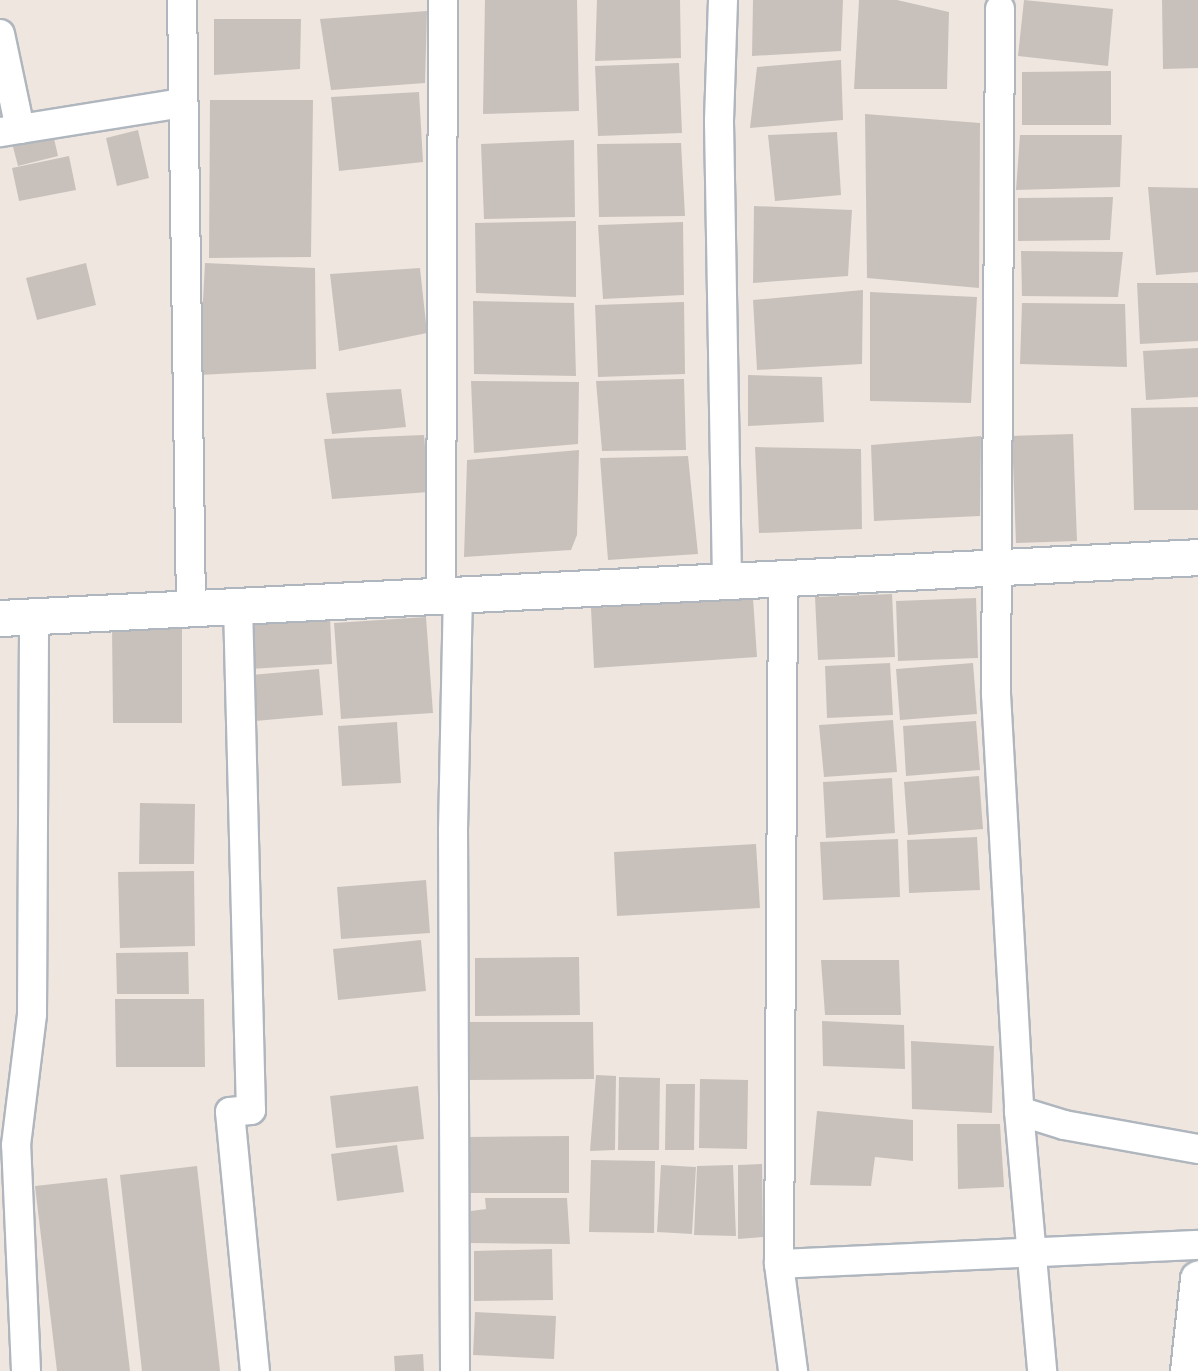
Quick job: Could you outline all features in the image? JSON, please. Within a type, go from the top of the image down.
[{"type":"street","points":[[182,0],[191,607]]},
{"type":"street","points":[[443,0],[453,830],[455,1371]]},
{"type":"street","points":[[723,0],[719,122],[727,580]]},
{"type":"street","points":[[1000,9],[996,694],[1019,1111],[1034,1252],[1042,1371]]},
{"type":"street","points":[[0,34],[10,131],[183,103]]},
{"type":"street","points":[[0,618],[1198,557]]},
{"type":"street","points":[[783,578],[779,1264],[793,1371]]},
{"type":"street","points":[[238,605],[251,1110],[230,1112],[254,1371]]},
{"type":"street","points":[[26,1371],[16,1145],[32,1014],[34,616]]},
{"type":"street","points":[[1019,1111],[1064,1125],[1198,1149]]},
{"type":"street","points":[[779,1264],[1198,1245]]},
{"type":"street","points":[[1188,1371],[1198,1279]]},
{"type":"building","points":[[485,0],[577,0],[579,111],[483,114]]},
{"type":"building","points":[[597,0],[680,0],[681,58],[595,61]]},
{"type":"building","points":[[753,0],[843,0],[841,51],[752,56]]},
{"type":"building","points":[[859,0],[897,0],[949,12],[947,89],[854,89]]},
{"type":"building","points":[[1024,0],[1113,9],[1108,66],[1018,56]]},
{"type":"building","points":[[1162,0],[1198,0],[1198,68],[1163,69]]},
{"type":"building","points":[[427,11],[425,83],[331,90],[320,19]]},
{"type":"building","points":[[214,19],[301,19],[300,69],[214,75]]},
{"type":"building","points":[[841,60],[843,120],[750,128],[757,67]]},
{"type":"building","points":[[679,63],[682,133],[598,136],[595,66]]},
{"type":"building","points":[[1111,71],[1111,125],[1022,125],[1022,72]]},
{"type":"building","points":[[419,92],[423,162],[339,171],[331,97]]},
{"type":"building","points":[[210,100],[313,100],[311,257],[209,258]]},
{"type":"building","points":[[865,114],[980,123],[979,288],[867,278]]},
{"type":"building","points":[[138,130],[149,178],[117,186],[106,138]]},
{"type":"building","points":[[837,132],[841,195],[775,201],[768,135]]},
{"type":"building","points":[[53,134],[58,156],[18,166],[12,143]]},
{"type":"building","points":[[1020,135],[1122,135],[1120,187],[1016,190]]},
{"type":"building","points":[[574,140],[575,217],[484,219],[481,144]]},
{"type":"building","points":[[681,143],[685,216],[599,217],[597,144]]},
{"type":"building","points":[[69,156],[76,190],[19,201],[12,168]]},
{"type":"building","points":[[1148,187],[1198,188],[1198,272],[1156,275]]},
{"type":"building","points":[[1113,197],[1110,240],[1018,241],[1018,198]]},
{"type":"building","points":[[754,206],[852,210],[848,276],[753,283]]},
{"type":"building","points":[[576,221],[576,297],[476,293],[475,223]]},
{"type":"building","points":[[683,222],[684,295],[603,299],[598,225]]},
{"type":"building","points":[[1021,251],[1123,252],[1118,297],[1022,296]]},
{"type":"building","points":[[86,263],[96,305],[37,320],[26,278]]},
{"type":"building","points":[[205,263],[315,268],[316,369],[199,375]]},
{"type":"building","points":[[420,268],[427,333],[339,351],[330,274]]},
{"type":"building","points":[[1137,283],[1198,283],[1198,341],[1140,344]]},
{"type":"building","points":[[863,290],[862,364],[757,370],[753,300]]},
{"type":"building","points":[[870,292],[977,297],[971,403],[870,401]]},
{"type":"building","points":[[473,301],[574,303],[576,376],[474,374]]},
{"type":"building","points":[[684,302],[685,374],[598,377],[595,305]]},
{"type":"building","points":[[1022,303],[1125,304],[1127,367],[1020,364]]},
{"type":"building","points":[[1198,348],[1198,397],[1146,400],[1143,351]]},
{"type":"building","points":[[748,375],[822,377],[824,422],[748,426]]},
{"type":"building","points":[[684,379],[686,450],[602,451],[596,381]]},
{"type":"building","points":[[471,381],[579,382],[578,444],[474,453]]},
{"type":"building","points":[[401,389],[406,427],[332,434],[326,393]]},
{"type":"building","points":[[1198,407],[1198,510],[1134,510],[1131,408]]},
{"type":"building","points":[[1073,434],[1077,541],[1016,543],[1012,436]]},
{"type":"building","points":[[424,435],[429,492],[332,499],[324,439]]},
{"type":"building","points":[[981,436],[980,516],[874,521],[871,445]]},
{"type":"building","points":[[755,447],[861,449],[862,529],[759,533]]},
{"type":"building","points":[[579,450],[577,535],[571,550],[464,557],[467,460]]},
{"type":"building","points":[[688,456],[698,554],[608,560],[600,458]]},
{"type":"building","points":[[892,594],[895,657],[818,660],[815,597]]},
{"type":"building","points":[[753,598],[757,657],[594,668],[591,608]]},
{"type":"building","points":[[976,598],[978,658],[898,661],[896,601]]},
{"type":"building","points":[[330,616],[332,664],[250,669],[248,619]]},
{"type":"building","points":[[426,617],[433,713],[341,719],[334,623]]},
{"type":"building","points":[[182,627],[182,723],[113,723],[112,628]]},
{"type":"building","points":[[890,663],[893,715],[827,718],[825,666]]},
{"type":"building","points":[[973,663],[977,714],[900,720],[896,669]]},
{"type":"building","points":[[319,669],[323,715],[255,721],[251,675]]},
{"type":"building","points":[[893,720],[897,772],[824,777],[819,725]]},
{"type":"building","points":[[976,721],[980,770],[906,776],[903,726]]},
{"type":"building","points":[[397,722],[401,783],[342,786],[338,726]]},
{"type":"building","points":[[979,776],[983,829],[908,835],[904,782]]},
{"type":"building","points":[[892,778],[895,833],[826,838],[823,782]]},
{"type":"building","points":[[140,803],[195,804],[194,864],[139,864]]},
{"type":"building","points":[[977,837],[980,890],[909,893],[907,840]]},
{"type":"building","points":[[898,839],[900,897],[823,900],[820,842]]},
{"type":"building","points":[[756,844],[760,908],[617,916],[614,852]]},
{"type":"building","points":[[194,871],[195,946],[120,948],[118,872]]},
{"type":"building","points":[[426,880],[430,933],[341,939],[337,887]]},
{"type":"building","points":[[421,940],[426,991],[338,1000],[333,949]]},
{"type":"building","points":[[188,952],[189,994],[117,994],[116,953]]},
{"type":"building","points":[[579,957],[580,1015],[475,1016],[475,958]]},
{"type":"building","points":[[821,960],[899,960],[901,1015],[825,1015]]},
{"type":"building","points":[[115,999],[204,999],[205,1067],[116,1067]]},
{"type":"building","points":[[822,1021],[904,1025],[905,1069],[823,1066]]},
{"type":"building","points":[[468,1022],[593,1022],[594,1079],[469,1080]]},
{"type":"building","points":[[911,1041],[994,1046],[992,1113],[912,1109]]},
{"type":"building","points":[[596,1075],[616,1076],[615,1150],[590,1151]]},
{"type":"building","points":[[619,1077],[660,1078],[659,1150],[618,1150]]},
{"type":"building","points":[[700,1079],[748,1080],[747,1149],[699,1148]]},
{"type":"building","points":[[666,1084],[695,1084],[694,1150],[665,1150]]},
{"type":"building","points":[[418,1086],[424,1139],[336,1148],[330,1096]]},
{"type":"building","points":[[817,1111],[913,1120],[913,1161],[875,1157],[871,1186],[810,1185]]},
{"type":"building","points":[[957,1124],[1000,1124],[1004,1187],[958,1189]]},
{"type":"building","points":[[569,1136],[569,1193],[467,1193],[467,1137]]},
{"type":"building","points":[[397,1145],[404,1192],[337,1201],[331,1154]]},
{"type":"building","points":[[591,1160],[655,1161],[654,1233],[589,1232]]},
{"type":"building","points":[[762,1164],[763,1237],[738,1239],[738,1165]]},
{"type":"building","points":[[661,1165],[696,1167],[692,1234],[657,1232]]},
{"type":"building","points":[[733,1165],[736,1236],[694,1235],[697,1166]]},
{"type":"building","points":[[197,1166],[220,1371],[142,1371],[120,1175]]},
{"type":"building","points":[[107,1178],[130,1371],[57,1371],[35,1186]]},
{"type":"building","points":[[485,1198],[567,1198],[570,1244],[470,1243],[471,1211],[486,1209]]},
{"type":"building","points":[[552,1249],[553,1300],[474,1301],[474,1251]]},
{"type":"building","points":[[475,1312],[556,1316],[554,1359],[473,1355]]},
{"type":"building","points":[[423,1354],[424,1371],[395,1371],[394,1356]]}]
